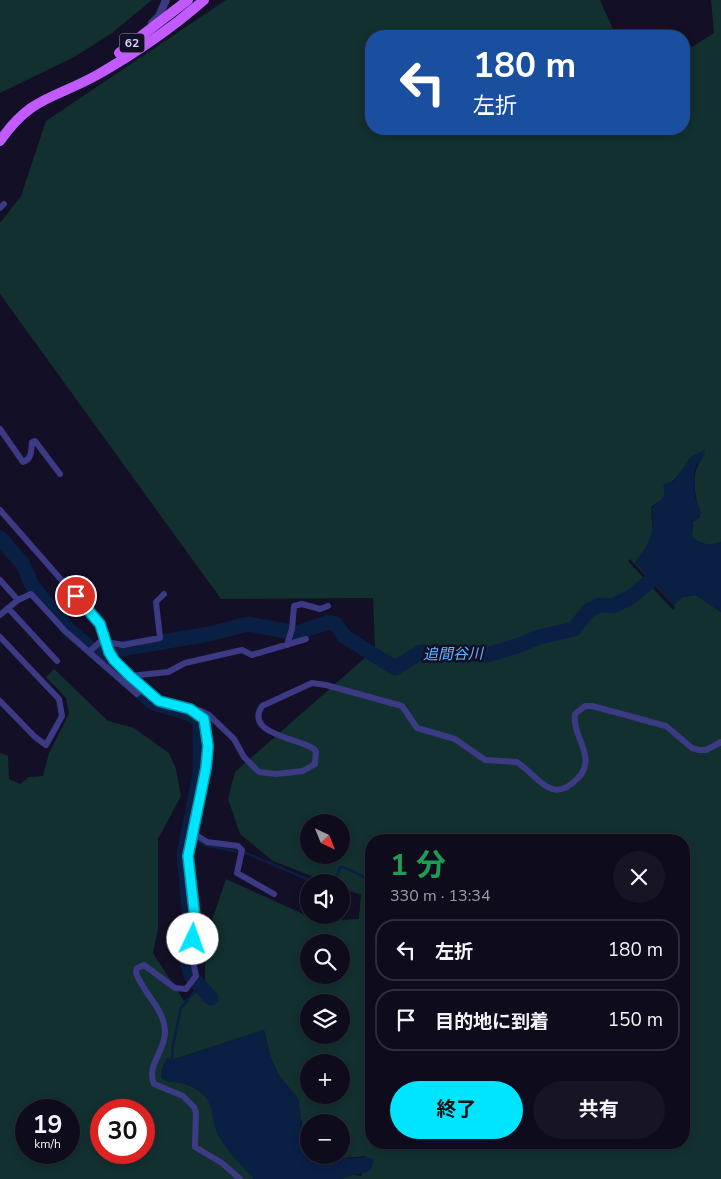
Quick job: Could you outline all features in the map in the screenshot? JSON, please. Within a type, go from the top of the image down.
[{"type":"main road","name":"62","points":[[76,84],[188,2],[204,0]]},
{"type":"main road","name":"62","points":[[0,141],[9,128],[33,105],[96,76],[188,2]]},
{"type":"street","points":[[121,52],[159,16],[166,0]]},
{"type":"street","points":[[0,429],[23,462],[31,455],[32,442],[35,441],[60,474]]},
{"type":"street","points":[[0,510],[100,624],[107,647]]},
{"type":"street","points":[[0,580],[18,600]]},
{"type":"street","points":[[0,615],[18,600],[31,594],[65,631],[91,649],[138,694],[143,688]]},
{"type":"street","points":[[107,647],[160,638],[156,602],[164,594]]},
{"type":"street","points":[[287,645],[292,632],[294,606],[302,604],[320,609],[328,606]]},
{"type":"street","points":[[8,608],[57,661]]},
{"type":"street","points":[[0,637],[59,699],[62,716],[50,742],[43,745],[1,703]]},
{"type":"street","points":[[124,682],[130,676],[168,672],[185,663],[242,650],[252,656],[306,639]]},
{"type":"street","points":[[91,649],[101,641],[121,667],[159,701],[209,715],[234,739],[252,768],[268,775],[303,771],[315,764],[316,752],[314,748],[270,732],[263,728],[258,719],[262,706],[312,683],[326,685],[402,706],[417,728],[455,739],[486,760],[517,762],[542,786],[550,789],[568,786],[582,773],[585,756],[574,721],[575,714],[585,706],[592,706],[666,726],[692,748],[699,750],[706,750],[721,742]]},
{"type":"street","points":[[115,674],[121,667]]},
{"type":"street","points":[[190,709],[204,719],[208,746],[206,768],[188,856],[195,918],[192,955],[194,979],[186,989],[175,988],[149,967],[144,965],[136,968],[138,978],[156,1007],[163,1022],[165,1032],[162,1048],[151,1070],[152,1080],[157,1088],[189,1100],[196,1113],[195,1147],[222,1163],[240,1179]]},
{"type":"street","points":[[193,833],[207,842],[238,846],[242,852],[237,872],[274,894]]},
{"type":"green space","points":[[0,0],[152,0],[112,33],[76,56],[0,93]]},
{"type":"green space","points":[[226,0],[600,0],[613,30],[365,30],[365,135],[690,135],[690,48],[714,33],[711,0],[721,0],[721,542],[706,544],[692,537],[693,522],[700,517],[694,480],[695,472],[702,459],[691,457],[680,474],[669,484],[662,500],[652,506],[653,534],[648,546],[635,562],[674,605],[682,597],[696,595],[721,612],[721,1179],[342,1179],[350,1174],[361,1176],[366,1156],[350,1157],[350,1114],[300,1114],[298,1099],[278,1074],[270,1056],[264,1030],[172,1060],[167,1057],[166,1081],[187,1085],[200,1091],[205,1096],[212,1109],[222,1142],[254,1179],[0,1179],[0,753],[8,756],[9,779],[20,784],[29,777],[43,776],[49,753],[69,714],[66,698],[46,677],[54,669],[108,721],[134,728],[169,753],[176,769],[181,796],[158,839],[158,929],[153,953],[184,1001],[205,985],[205,941],[226,879],[300,912],[300,924],[350,924],[350,919],[359,919],[361,895],[350,891],[350,874],[306,874],[273,861],[240,834],[228,799],[235,772],[375,649],[373,598],[221,599],[0,294],[0,223],[21,196],[46,121]],"holes":[[[630,559],[675,607],[673,610],[628,561]]]},
{"type":"water","points":[[704,450],[705,454],[696,466],[694,475],[695,497],[701,512],[700,517],[693,522],[692,537],[706,544],[721,542],[721,612],[696,595],[682,597],[674,605],[635,562],[650,538],[653,525],[651,510],[663,497],[663,484],[673,482],[691,457]]},
{"type":"water","points":[[264,1030],[270,1056],[278,1074],[298,1099],[300,1114],[300,1164],[350,1164],[350,1158],[363,1157],[374,1159],[371,1170],[342,1179],[254,1179],[219,1137],[211,1109],[203,1094],[192,1086],[161,1078],[161,1071],[167,1057],[173,1060]]},
{"type":"waterway","points":[[0,538],[22,563],[33,587],[68,629],[151,701],[190,714],[200,722],[200,774],[184,854],[190,918],[187,960],[191,976],[211,998]]},
{"type":"waterway","name":"追間谷川","points":[[97,653],[209,634],[248,624],[297,633],[329,622],[335,624],[345,637],[395,668],[421,652],[487,655],[539,637],[574,629],[588,611],[600,605],[613,606],[631,597],[661,572]]},
{"type":"waterway","points":[[196,839],[203,845],[246,853],[300,876]]},
{"type":"waterway","points":[[337,874],[340,868],[343,867],[365,877]]},
{"type":"waterway","points":[[172,1061],[173,1045],[181,1008],[200,985]]},
{"type":"route","points":[[76,596],[100,624],[109,652],[114,660],[130,676],[159,701],[190,709],[204,719],[207,726],[206,768],[188,856],[195,918],[193,939]]}]
